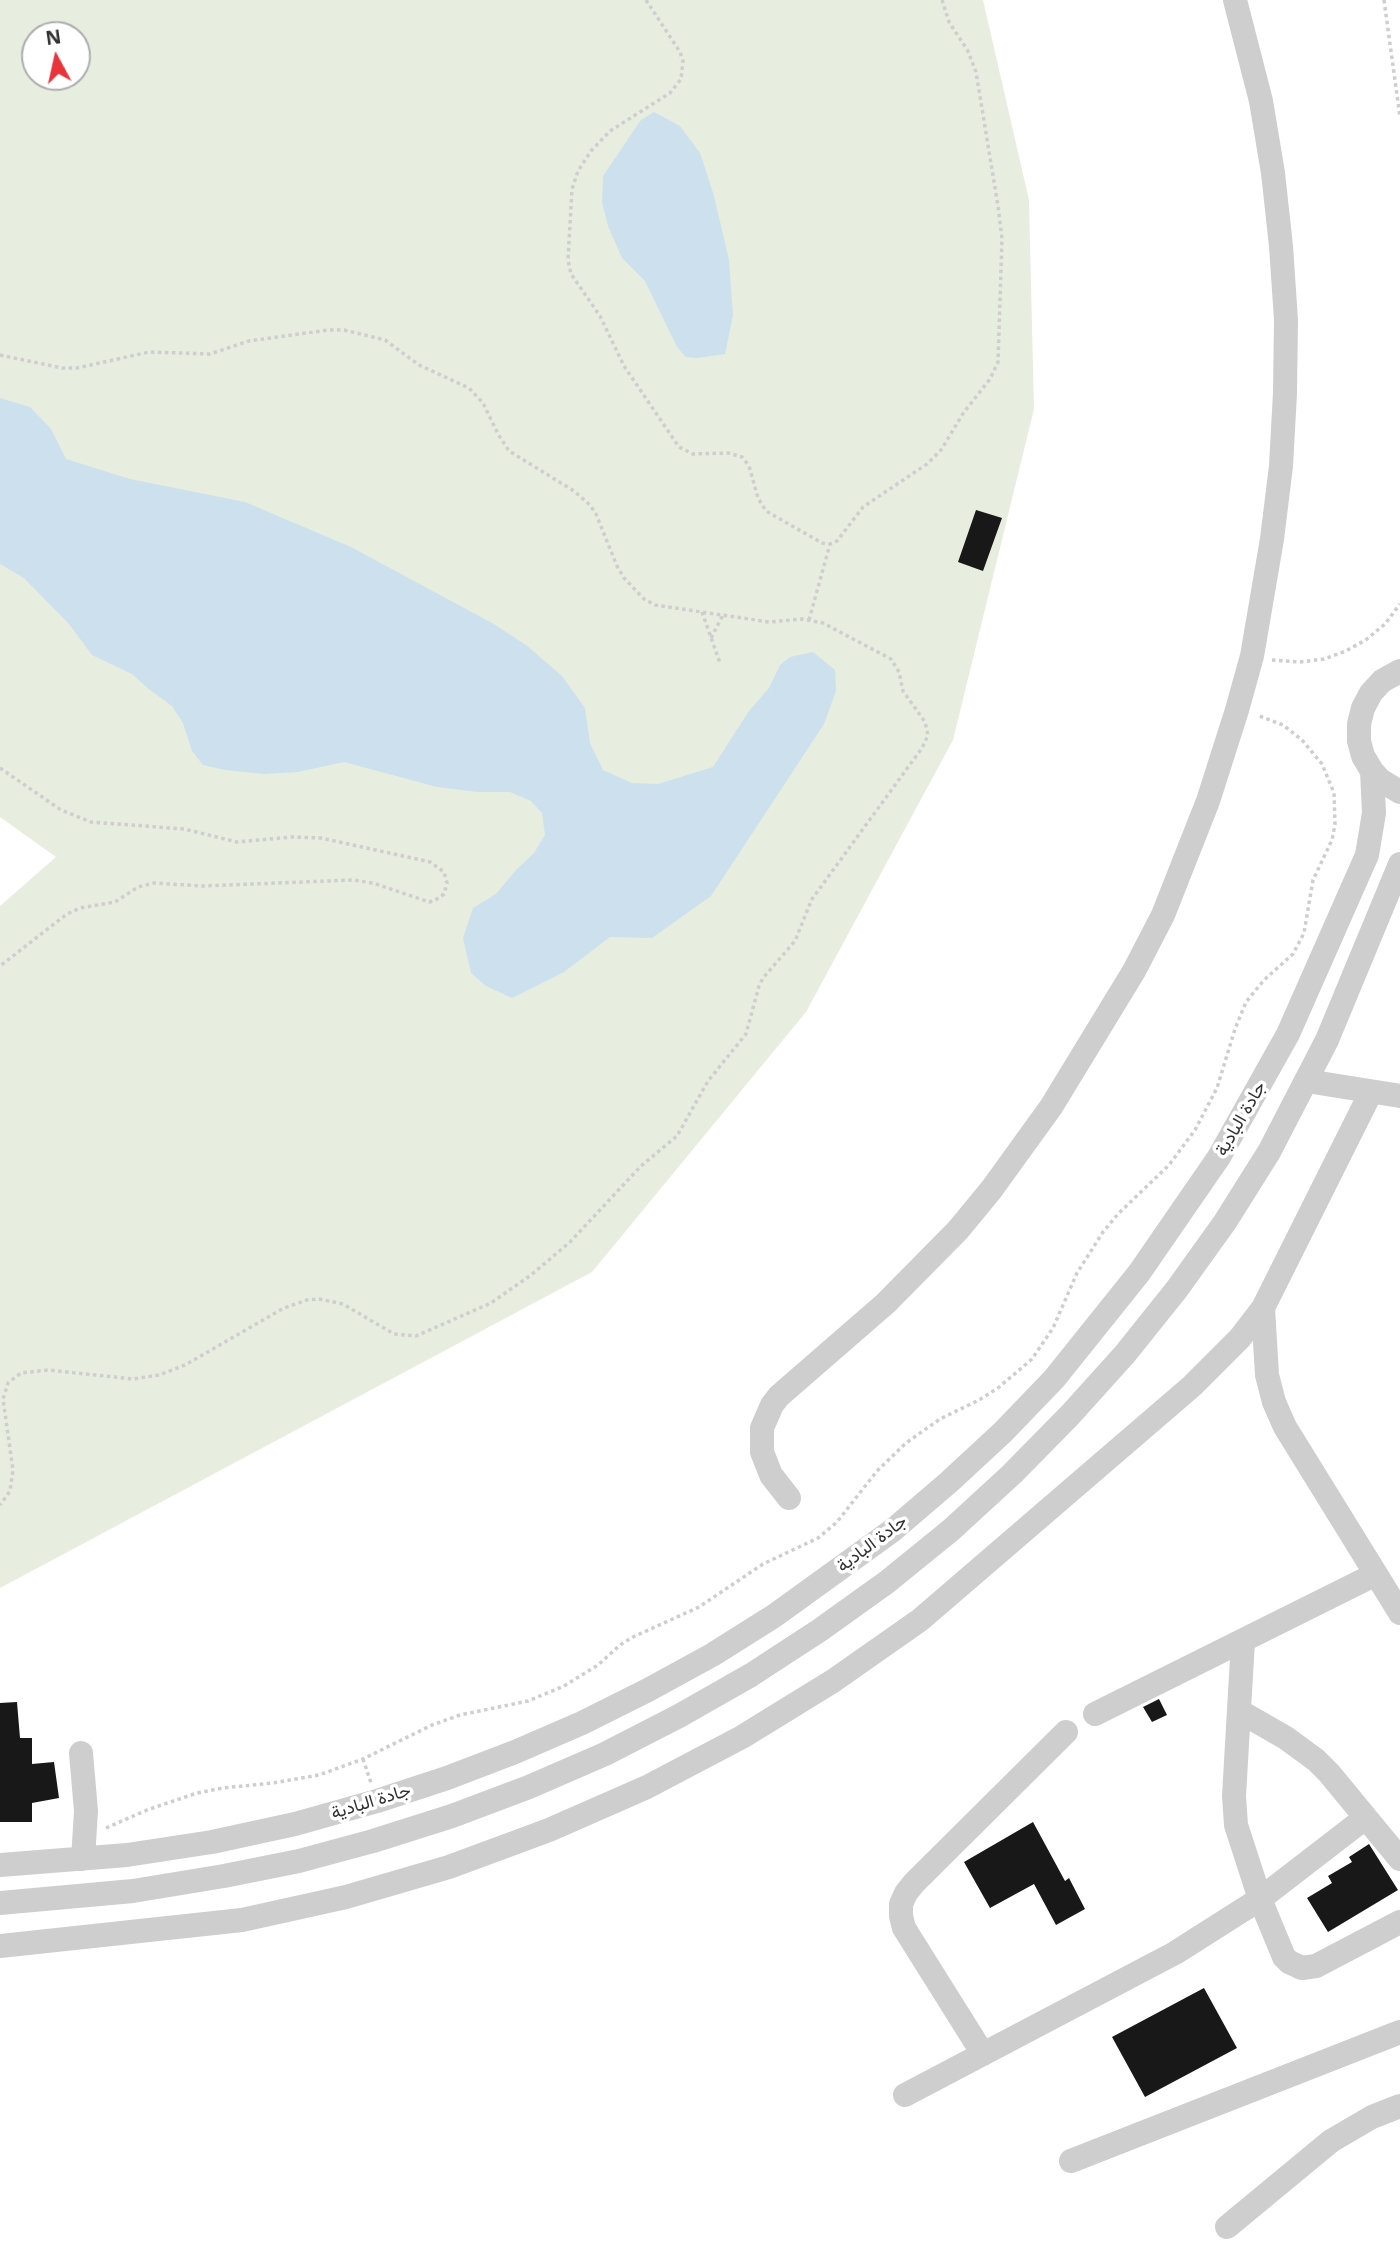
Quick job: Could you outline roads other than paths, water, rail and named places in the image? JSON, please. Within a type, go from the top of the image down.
[{"type":"street","points":[[789,1498],[771,1475],[762,1452],[762,1428],[772,1405],[886,1303],[958,1230],[992,1191],[1051,1107],[1134,971],[1163,915],[1208,801],[1237,710],[1252,656],[1272,539],[1281,466],[1286,320],[1282,246],[1273,173],[1261,101],[1235,0]]},
{"type":"street","points":[[1400,671],[1382,681],[1371,693],[1359,724],[1363,757],[1380,780],[1400,792]]},
{"type":"street","name":"جادة البادية","points":[[0,1866],[127,1855],[212,1842],[295,1824],[377,1801],[515,1752],[648,1690],[712,1655],[774,1616],[893,1530],[994,1440],[1054,1379],[1139,1273],[1219,1157],[1288,1034],[1367,855],[1374,813],[1372,771]]},
{"type":"street","name":"جادة البادية","points":[[0,1903],[133,1891],[274,1866],[373,1841],[452,1816],[605,1754],[679,1717],[751,1675],[887,1582],[1012,1474],[1070,1415],[1125,1354],[1177,1289],[1225,1222],[1269,1152],[1307,1081],[1343,1005],[1400,864]]},
{"type":"street","points":[[1307,1081],[1400,1096]]},
{"type":"street","points":[[0,1946],[242,1920],[346,1897],[474,1858],[550,1830],[647,1787],[742,1737],[833,1681],[920,1620],[1199,1380],[1240,1338],[1263,1308],[1371,1092]]},
{"type":"street","points":[[1263,1308],[1266,1365],[1274,1402],[1285,1427],[1400,1613]]},
{"type":"street","points":[[1095,1714],[1376,1574]]},
{"type":"street","points":[[1243,1641],[1234,1808],[1240,1840],[1284,1957],[1301,1968],[1315,1966],[1400,1922]]},
{"type":"street","points":[[1239,1711],[1316,1760],[1400,1859]]},
{"type":"street","points":[[983,2054],[904,1928],[901,1904],[914,1883],[1066,1732]]},
{"type":"street","points":[[81,1753],[86,1799],[83,1859]]},
{"type":"street","points":[[905,2095],[1175,1953],[1260,1899],[1365,1818]]},
{"type":"street","points":[[1071,2161],[1400,2032]]},
{"type":"street","points":[[1227,2227],[1331,2141],[1372,2117],[1400,2106]]},
{"type":"water","points":[[654,112],[680,126],[700,153],[714,196],[729,260],[733,315],[725,354],[686,357],[677,347],[645,281],[622,258],[608,226],[602,202],[603,176],[641,120]]},
{"type":"water","points":[[0,398],[30,407],[51,429],[66,459],[130,479],[245,502],[351,547],[492,623],[526,645],[562,676],[585,708],[590,743],[603,770],[632,783],[658,784],[713,767],[749,711],[769,688],[780,665],[790,657],[813,652],[835,670],[836,691],[824,724],[711,896],[652,938],[610,937],[564,972],[512,998],[486,986],[471,973],[463,938],[473,908],[496,894],[534,853],[545,835],[542,813],[531,801],[510,792],[478,792],[437,787],[344,762],[298,772],[264,774],[203,765],[192,751],[183,723],[172,706],[132,674],[92,655],[69,624],[24,578],[0,564]]}]
